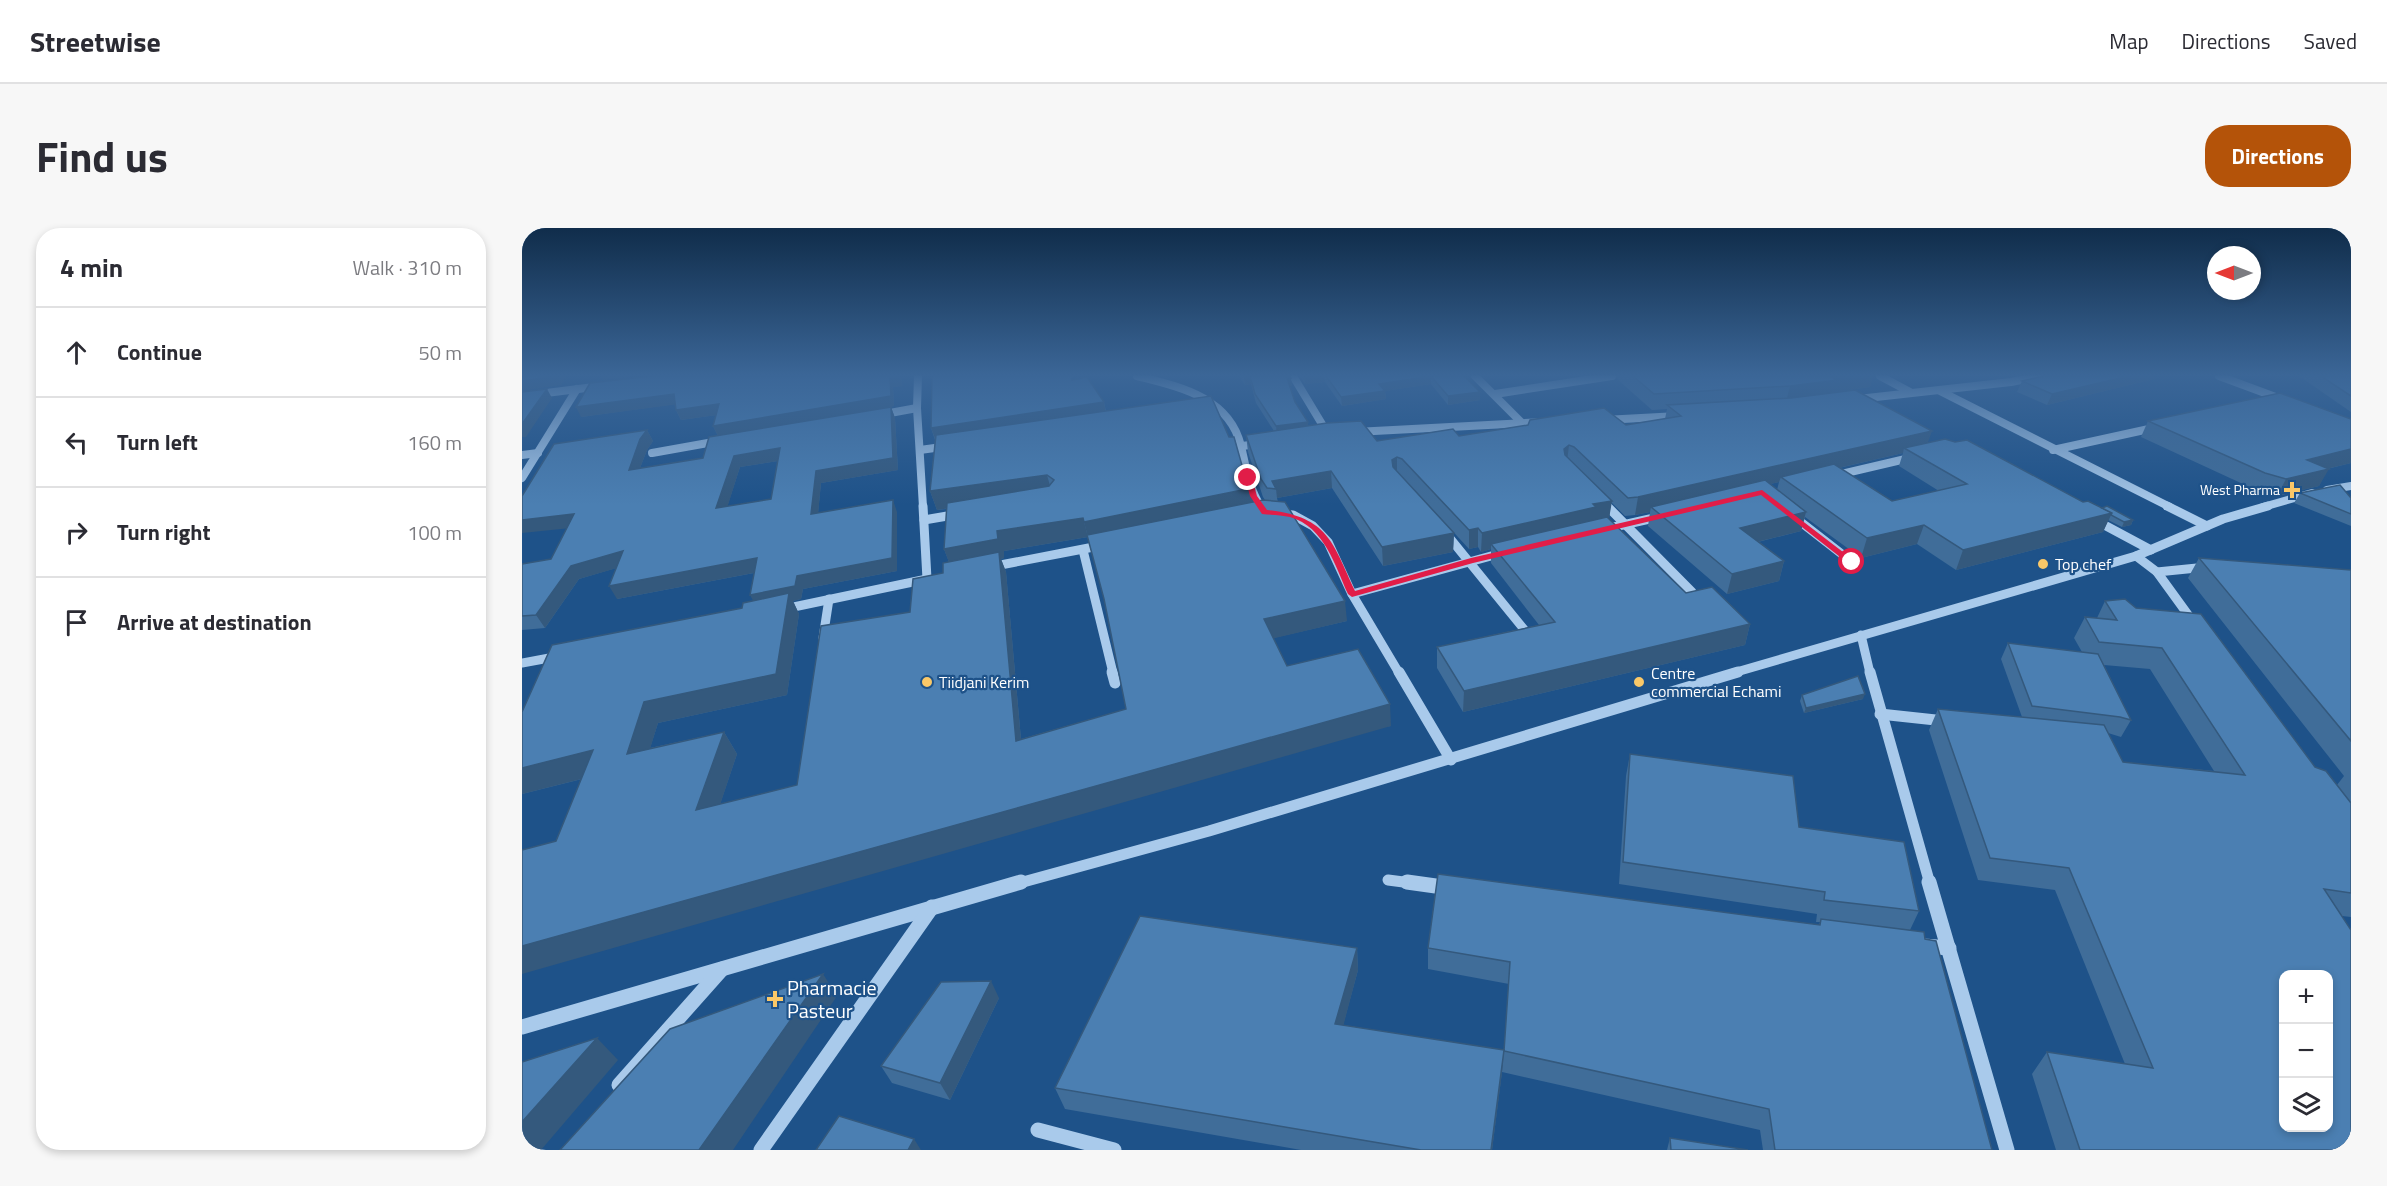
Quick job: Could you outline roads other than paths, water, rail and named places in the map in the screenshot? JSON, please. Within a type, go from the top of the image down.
[{"type":"street","points":[[522,478],[559,419]]},
{"type":"street","points":[[918,419],[927,579]]},
{"type":"street","points":[[1231,419],[1241,446],[1242,461],[1253,496],[1265,512]]},
{"type":"street","points":[[1319,419],[1328,434]]},
{"type":"street","points":[[1518,419],[1522,423]]},
{"type":"street","points":[[1597,420],[1619,419]]},
{"type":"street","points":[[1994,419],[2207,526]]},
{"type":"street","points":[[1351,432],[1553,422]]},
{"type":"street","points":[[2053,450],[2165,425]]},
{"type":"street","points":[[1317,435],[1339,433]]},
{"type":"street","points":[[652,453],[733,439]]},
{"type":"street","points":[[1241,446],[1274,442]]},
{"type":"street","points":[[920,450],[954,445]]},
{"type":"street","points":[[522,455],[538,453]]},
{"type":"street","points":[[1828,477],[1928,453]]},
{"type":"street","points":[[522,1028],[932,907],[1209,831],[1451,760],[1861,635],[2136,556],[2207,526],[2296,496],[2351,486]]},
{"type":"street","points":[[1593,492],[1692,592]]},
{"type":"street","points":[[924,520],[971,512]]},
{"type":"street","points":[[1253,514],[1265,512],[1293,515],[1313,526],[1328,542],[1352,594],[1451,760]]},
{"type":"street","points":[[1789,513],[1852,562]]},
{"type":"street","points":[[1593,532],[1671,514]]},
{"type":"street","points":[[2090,517],[2151,550]]},
{"type":"street","points":[[1434,520],[1471,561],[1527,633]]},
{"type":"street","points":[[982,569],[1117,543]]},
{"type":"street","points":[[1083,550],[1115,683]]},
{"type":"street","points":[[1352,594],[1515,550]]},
{"type":"street","points":[[2136,556],[2157,572],[2199,630]]},
{"type":"street","points":[[2157,572],[2223,566]]},
{"type":"street","points":[[772,611],[938,577]]},
{"type":"street","points":[[822,645],[829,599]]},
{"type":"street","points":[[1861,635],[1880,714],[2007,1150]]},
{"type":"street","points":[[522,663],[559,659]]},
{"type":"street","points":[[1880,714],[1960,723]]},
{"type":"street","points":[[1388,880],[1470,890]]},
{"type":"street","points":[[761,1150],[932,907]]},
{"type":"street","points":[[1914,944],[1949,948]]},
{"type":"street","points":[[607,1098],[722,969]]},
{"type":"street","points":[[1038,1130],[1114,1150]]},
{"type":"place","name":"West Pharma","points":[[2292,490]]},
{"type":"place","name":"Top chef","points":[[2043,564]]},
{"type":"place","name":"Tiidjani Kerim","points":[[927,682]]},
{"type":"place","name":"Centre commercial Echami","points":[[1639,682]]},
{"type":"place","name":"Pharmacie Pasteur","points":[[775,999]]}]
